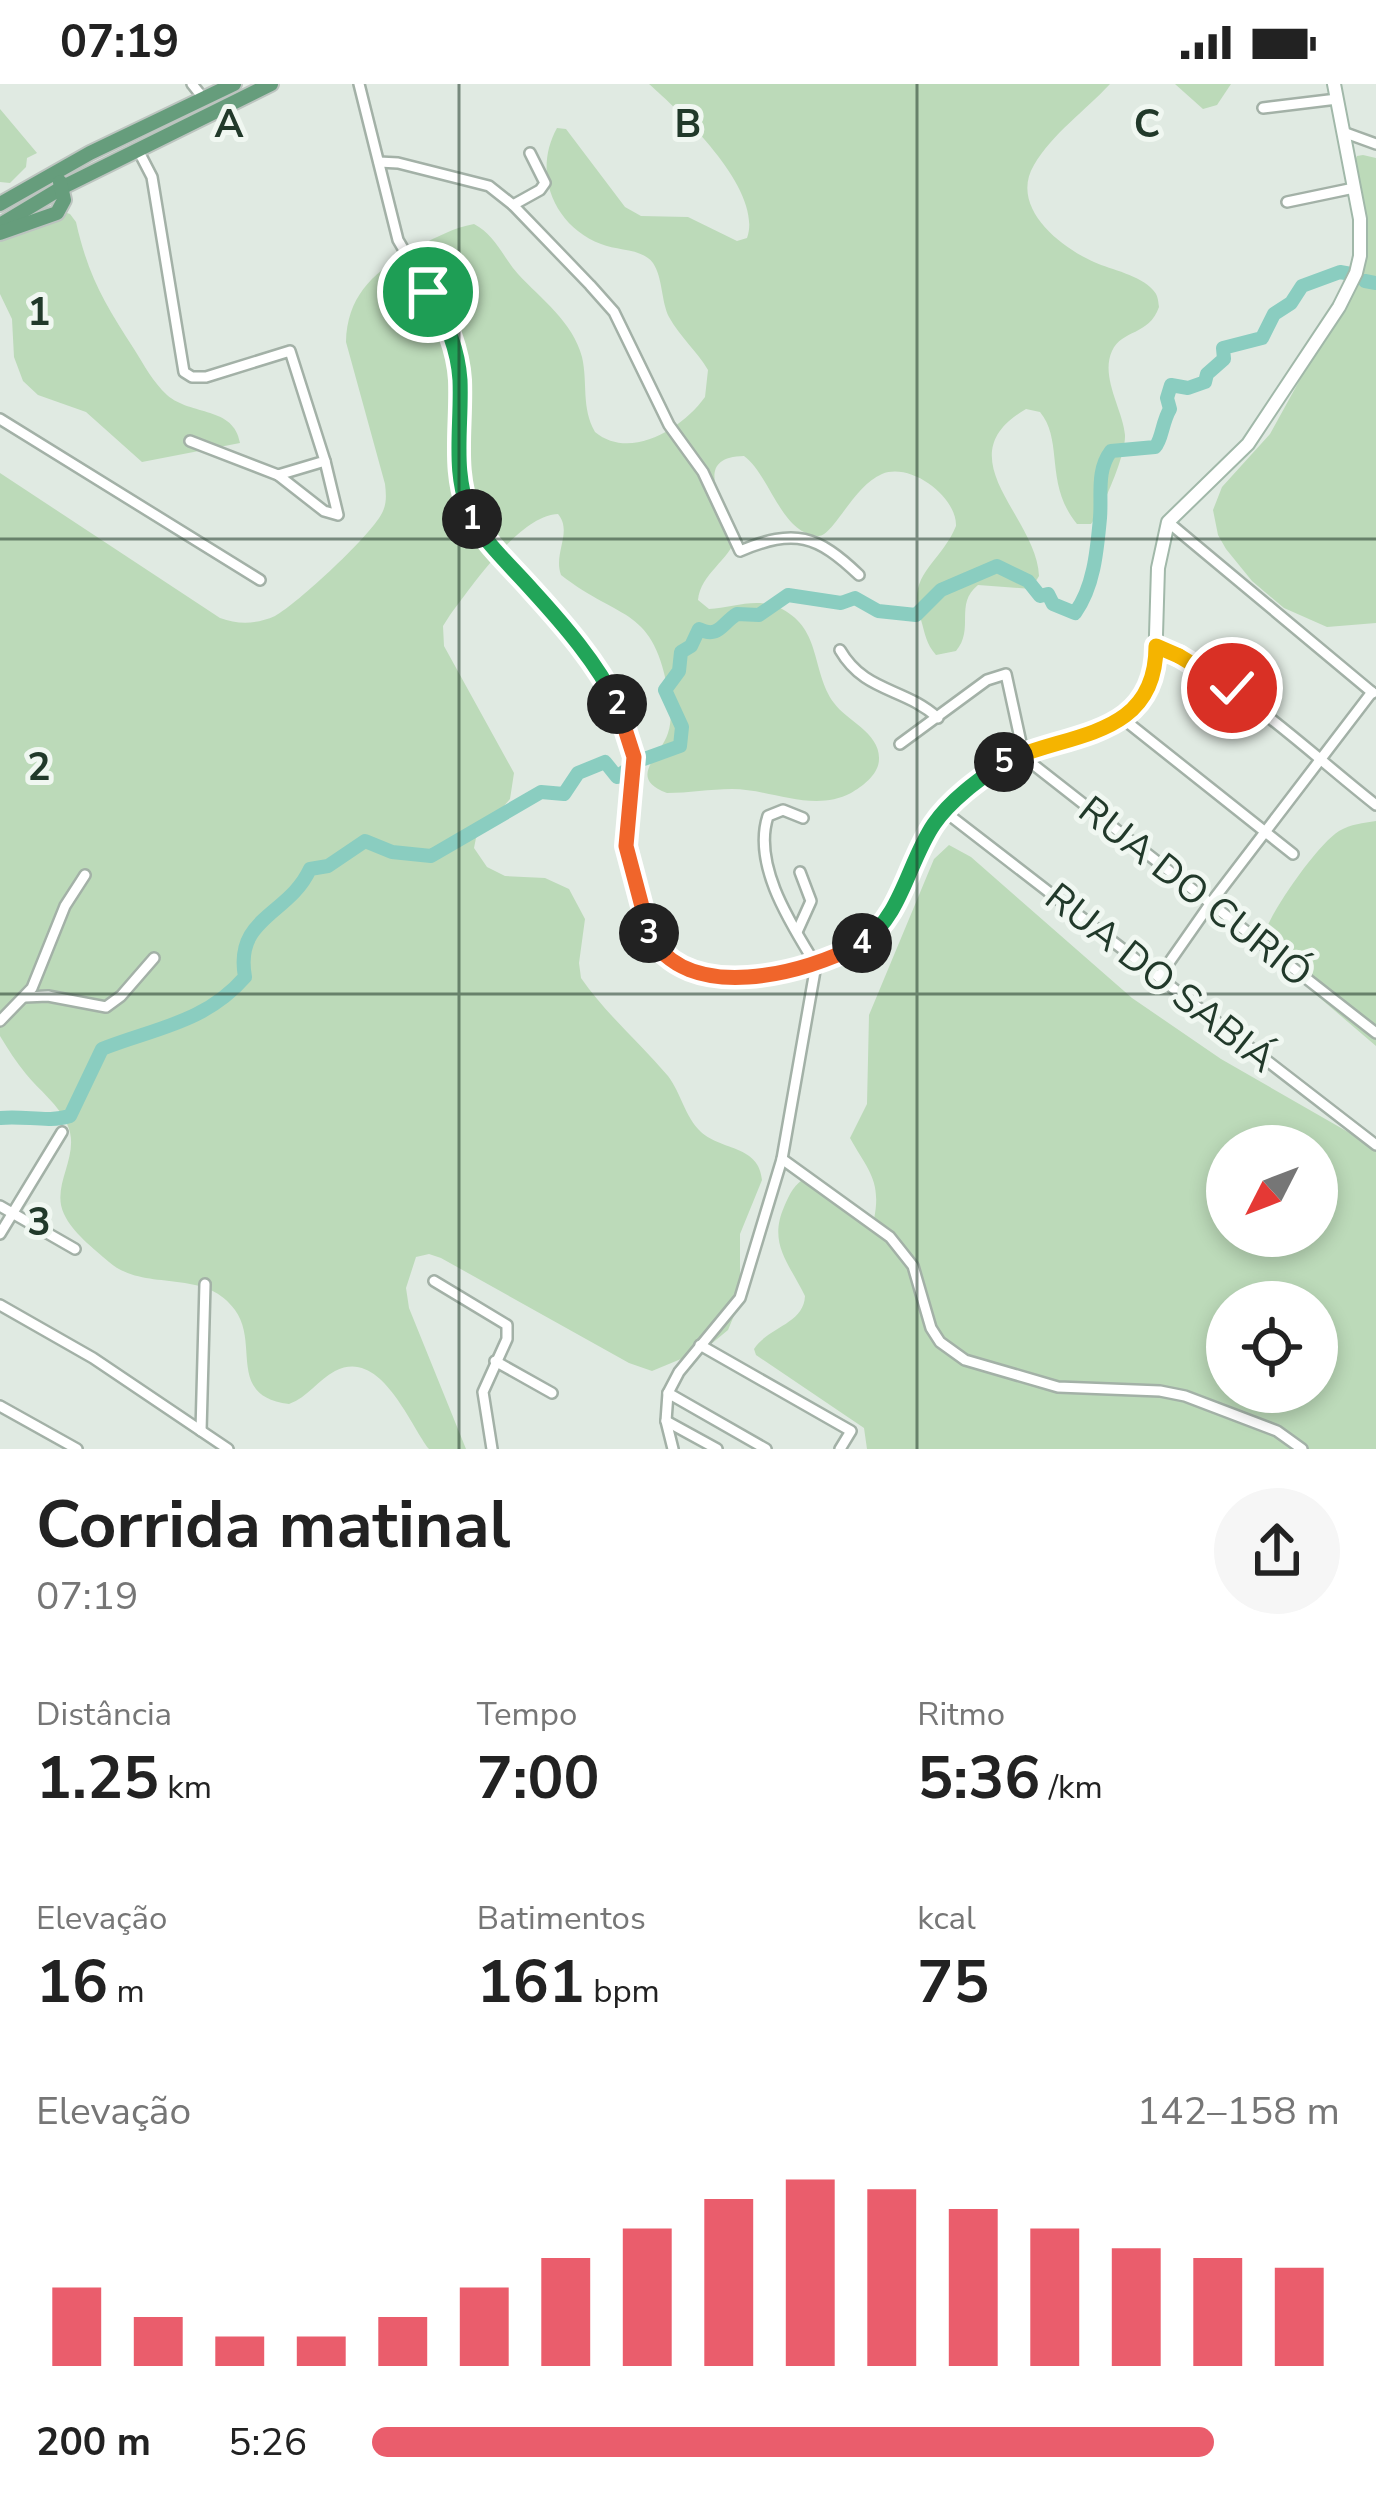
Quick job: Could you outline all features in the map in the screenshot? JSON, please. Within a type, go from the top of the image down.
[{"type":"main road","points":[[0,204],[54,172],[234,84]]},
{"type":"main road","points":[[0,229],[63,187],[271,84]]},
{"type":"main road","points":[[54,172],[63,187]]},
{"type":"street","points":[[192,84],[204,99]]},
{"type":"street","points":[[359,84],[398,240],[441,313],[453,345],[460,378],[456,439],[460,481],[470,514],[493,550],[599,673],[630,737],[634,773],[626,846],[655,945],[682,968],[728,978],[816,965],[860,944],[883,925],[944,811],[1002,763],[1023,752],[1108,729],[1142,697],[1155,668],[1158,568],[1168,522],[1248,444],[1347,292],[1360,256],[1354,188],[1334,84]]},
{"type":"street","points":[[1263,108],[1337,99]]},
{"type":"street","points":[[1343,132],[1376,143]]},
{"type":"street","points":[[138,150],[152,178],[184,371],[192,377],[206,377],[290,351],[338,514],[324,512],[278,476],[190,441]]},
{"type":"street","points":[[513,205],[543,187],[530,153]]},
{"type":"street","points":[[379,162],[489,186],[513,205],[614,312],[669,425],[703,472],[740,551],[798,536],[820,543],[860,575]]},
{"type":"street","points":[[1287,202],[1354,188]]},
{"type":"street","points":[[0,418],[260,580]]},
{"type":"street","points":[[278,476],[325,461]]},
{"type":"street","points":[[1159,976],[1374,694],[1168,522]]},
{"type":"street","points":[[1156,646],[1193,662],[1232,688],[1376,805]]},
{"type":"street","points":[[840,650],[861,678],[909,698],[938,718]]},
{"type":"street","points":[[900,744],[986,680],[1006,674],[1023,752]]},
{"type":"street","points":[[1122,718],[1293,854]]},
{"type":"street","name":"RUA DO CURIÓ","points":[[1023,752],[1376,1034]]},
{"type":"street","points":[[673,1449],[666,1421],[668,1393],[740,1298],[782,1159],[816,965],[768,867],[764,838],[765,824],[774,811],[803,818]]},
{"type":"street","name":"RUA DO SABIÁ","points":[[944,811],[1376,1145]]},
{"type":"street","points":[[797,932],[811,902],[800,872]]},
{"type":"street","points":[[0,1021],[39,976],[65,906],[86,875]]},
{"type":"street","points":[[25,997],[48,996],[106,1007],[121,997],[154,958]]},
{"type":"street","points":[[0,1234],[62,1132]]},
{"type":"street","points":[[782,1159],[904,1252],[913,1266],[931,1328],[940,1342],[965,1360],[1082,1391],[1160,1391],[1185,1396],[1276,1431],[1302,1449]]},
{"type":"street","points":[[0,1205],[75,1249]]},
{"type":"street","points":[[434,1281],[507,1325],[507,1339],[483,1392],[492,1449]]},
{"type":"street","points":[[201,1431],[205,1284]]},
{"type":"street","points":[[0,1305],[93,1358],[227,1449]]},
{"type":"street","points":[[700,1345],[851,1431],[840,1449]]},
{"type":"street","points":[[494,1361],[552,1393]]},
{"type":"street","points":[[668,1393],[766,1449]]},
{"type":"street","points":[[0,1406],[77,1449]]},
{"type":"street","points":[[666,1421],[718,1449]]},
{"type":"green space","points":[[649,84],[1110,84],[1041,154],[1028,181],[1028,196],[1053,236],[1094,262],[1147,285],[1159,307],[1149,323],[1112,351],[1109,372],[1124,444],[1113,481],[1091,524],[1077,524],[1067,509],[1051,436],[1040,412],[1026,409],[1003,427],[993,447],[993,467],[1034,554],[1039,576],[1031,589],[978,585],[967,600],[964,634],[956,651],[936,655],[917,604],[926,570],[956,526],[949,504],[930,485],[906,473],[882,474],[818,536],[794,525],[744,456],[717,466],[716,487],[737,536],[704,582],[698,600],[709,609],[773,605],[804,628],[834,703],[869,735],[878,750],[873,775],[851,793],[807,801],[747,790],[667,793],[655,787],[647,773],[671,719],[663,667],[654,645],[632,619],[561,575],[564,528],[558,514],[543,517],[513,539],[450,615],[443,626],[444,646],[514,773],[510,799],[476,838],[474,848],[487,867],[505,876],[545,878],[569,889],[585,919],[581,978],[668,1076],[701,1132],[747,1154],[762,1180],[740,1234],[740,1301],[728,1330],[705,1349],[652,1371],[629,1363],[441,1258],[416,1257],[406,1288],[409,1308],[466,1449],[429,1449],[391,1391],[366,1369],[351,1366],[335,1371],[289,1404],[270,1399],[251,1380],[242,1323],[222,1297],[191,1284],[123,1271],[84,1240],[64,1214],[61,1192],[71,1147],[67,1124],[0,1036],[0,473],[220,618],[248,623],[275,616],[351,551],[384,508],[385,484],[346,342],[359,295],[404,254],[474,224],[493,240],[578,344],[595,432],[624,443],[669,430],[705,397],[708,370],[669,317],[653,263],[585,236],[571,225],[552,196],[547,163],[557,128],[566,129],[625,207],[641,216],[688,217],[737,241],[747,238],[744,198],[732,176],[699,133]]},
{"type":"green space","points":[[1175,84],[1231,84],[1217,105],[1203,109]]},
{"type":"green space","points":[[0,109],[37,153],[27,158],[26,167],[10,183],[0,182]]},
{"type":"green space","points":[[1363,155],[1376,158],[1376,623],[1327,627],[1284,608],[1252,581],[1218,535],[1213,510],[1222,487],[1270,434],[1357,276],[1353,165]]},
{"type":"green space","points":[[58,210],[76,222],[99,289],[157,385],[177,402],[221,417],[236,431],[240,443],[142,462],[86,412],[38,395],[23,381],[14,357],[12,319],[0,294],[0,235]]},
{"type":"green space","points":[[1376,821],[1376,1046],[1279,963],[1263,938],[1284,897],[1330,838],[1348,827]]},
{"type":"green space","points":[[949,845],[971,857],[1132,998],[1221,1059],[1336,1125],[1206,1125],[1206,1257],[1338,1257],[1338,1126],[1376,1148],[1376,1449],[867,1449],[864,1428],[756,1355],[754,1349],[760,1342],[803,1305],[805,1296],[782,1253],[778,1232],[796,1186],[807,1177],[866,1219],[874,1219],[874,1184],[850,1138],[867,1104],[869,1015],[934,859]]},
{"type":"waterway","points":[[644,759],[680,746],[682,727],[665,690],[679,671],[681,652],[691,646],[699,629],[716,631],[737,614],[759,615],[788,595],[841,603],[855,598],[878,611],[916,615],[941,590],[997,566],[1028,581],[1040,596],[1048,594],[1053,604],[1075,613],[1093,568],[1101,475],[1111,451],[1155,447],[1170,409],[1171,385],[1188,388],[1205,382],[1224,359],[1223,348],[1262,338],[1274,314],[1291,303],[1302,286],[1340,272],[1351,274]]},
{"type":"waterway","points":[[1365,281],[1376,283]]},
{"type":"waterway","points":[[0,1118],[70,1116],[102,1049],[196,1014],[230,992],[245,977],[244,957],[255,929],[310,869],[328,866],[365,841],[392,852],[431,856],[541,792],[564,794],[578,773],[605,762],[617,777],[628,769]]},
{"type":"route","points":[[428,292],[453,345],[460,378],[456,439],[460,481],[470,514],[493,550],[561,624],[614,699],[634,757],[626,823],[633,881],[655,945],[682,968],[728,978],[752,976],[816,965],[872,936],[883,925],[944,811],[1002,763],[1023,752],[1108,729],[1142,697],[1155,668],[1156,646],[1193,662],[1232,688]]}]
